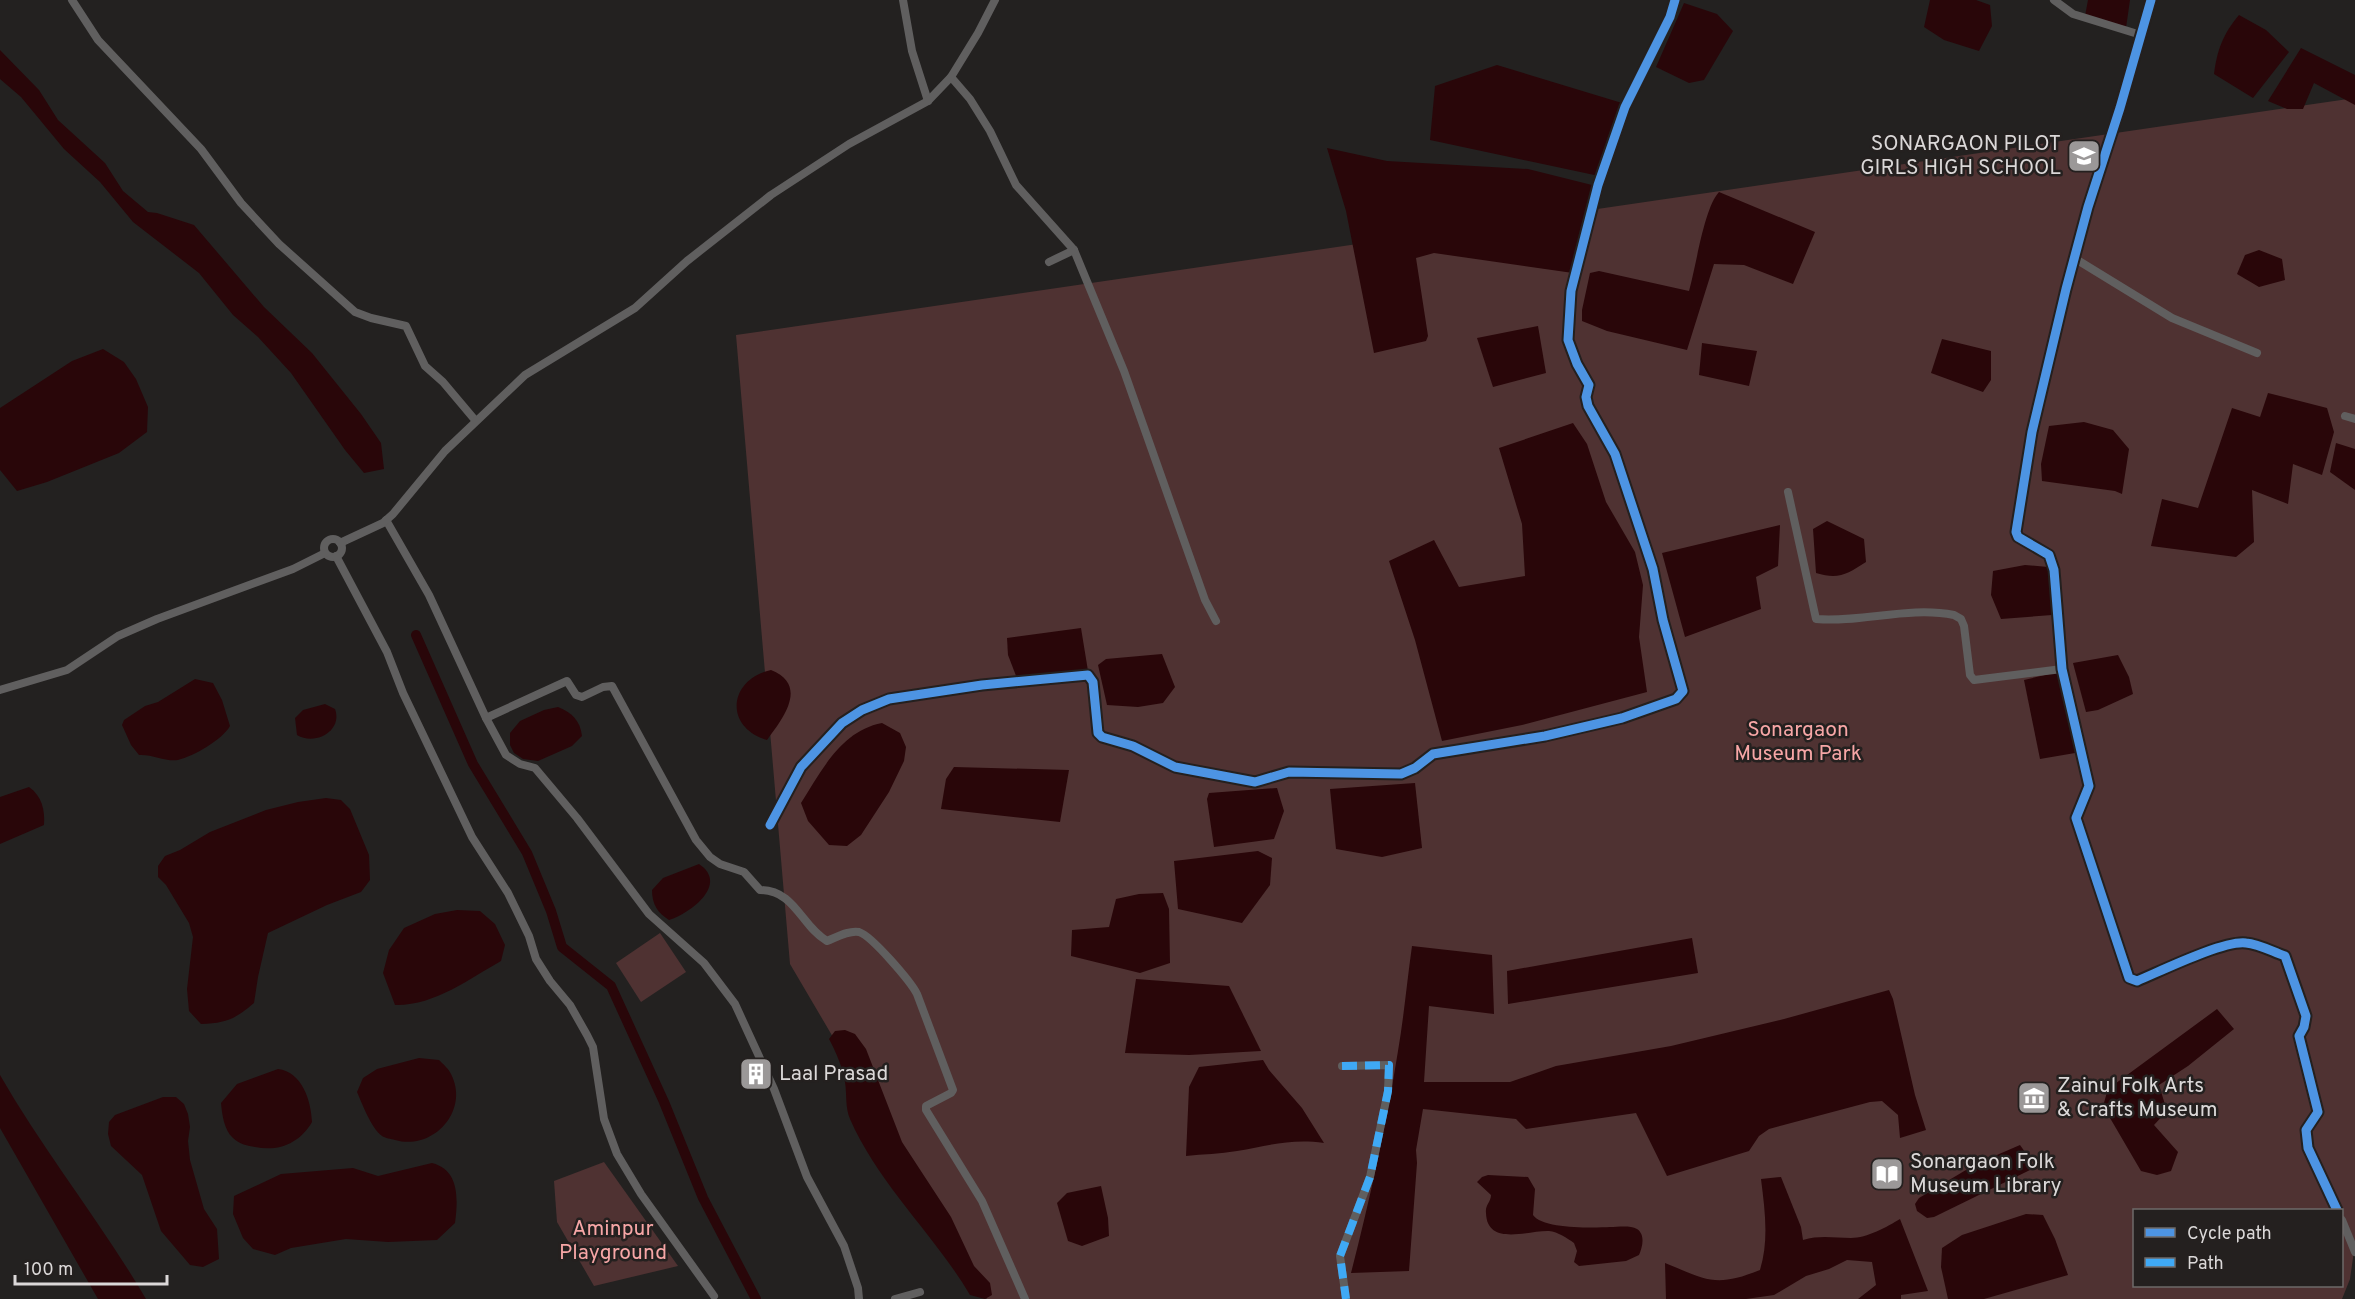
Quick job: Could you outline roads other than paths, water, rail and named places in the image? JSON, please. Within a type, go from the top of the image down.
[{"type":"street","points":[[72,0],[104,48],[201,149],[241,203],[279,244],[355,312],[406,326],[425,366],[443,381],[475,420]]},
{"type":"street","points":[[903,0],[912,51],[928,101]]},
{"type":"street","points":[[340,543],[369,531],[386,520],[414,491],[445,451],[475,420],[525,375],[635,308],[687,261],[771,195],[849,144],[928,101],[951,77],[995,0]]},
{"type":"street","points":[[770,825],[801,766],[842,723],[862,710],[889,699],[982,685],[1088,675],[1093,682],[1098,733],[1102,736],[1133,746],[1175,766],[1255,782],[1289,772],[1401,774],[1415,768],[1433,754],[1545,736],[1622,718],[1676,699],[1683,691],[1663,620],[1653,569],[1615,454],[1588,406],[1586,397],[1589,385],[1568,340],[1570,291],[1598,185],[1625,107],[1670,16],[1675,0]]},
{"type":"street","points":[[2054,0],[2073,14],[2141,35]]},
{"type":"street","points":[[2151,0],[2074,258],[2032,432],[2016,525],[2018,537],[2049,555],[2054,570],[2061,669],[2089,786],[2076,818],[2129,978],[2137,981],[2217,946],[2236,942],[2248,943],[2285,956],[2306,1016],[2299,1036],[2318,1112],[2306,1130],[2308,1148],[2337,1209]]},
{"type":"street","points":[[951,77],[970,99],[990,131],[1016,185],[1074,250],[1124,371],[1205,600],[1216,621]]},
{"type":"street","points":[[1049,262],[1074,250]]},
{"type":"street","points":[[2074,258],[2172,318],[2257,353]]},
{"type":"street","points":[[2345,416],[2355,419]]},
{"type":"street","points":[[1788,492],[1816,619],[1876,615],[1954,615],[1961,619],[1964,626],[1970,675],[1974,680],[2061,669]]},
{"type":"street","points":[[386,520],[429,595],[486,718],[506,754],[520,764],[535,768],[577,818],[649,914],[681,940],[704,963],[735,1004],[774,1089],[807,1177],[844,1246],[858,1288],[859,1299]]},
{"type":"street","points":[[329,539],[335,539],[340,543],[341,551],[336,556],[330,556],[326,552],[324,547],[329,539]]},
{"type":"street","points":[[0,690],[67,670],[118,636],[292,569],[326,552]]},
{"type":"street","points":[[336,556],[387,652],[403,693],[472,837],[508,893],[529,936],[536,959],[550,981],[570,1005],[593,1047],[604,1119],[617,1154],[640,1194],[714,1296]]},
{"type":"street","points":[[486,718],[567,681],[576,694],[582,697],[603,687],[612,686],[692,832],[710,857],[720,864],[744,872],[760,890],[777,892],[793,906],[817,935],[827,941],[851,932],[860,933],[871,940],[913,984],[953,1090],[951,1094],[926,1106],[926,1110],[982,1201],[1025,1299]]},
{"type":"street","points":[[1342,1066],[1389,1065],[1388,1091],[1370,1177],[1340,1256],[1346,1299]]},
{"type":"street","points":[[2343,1222],[2355,1252]]},
{"type":"street","points":[[895,1299],[920,1292]]},
{"type":"waterway","points":[[416,635],[473,764],[527,853],[551,911],[562,947],[611,986],[664,1102],[703,1198],[756,1299]]},
{"type":"place","name":"SONARGAON PILOT GIRLS HIGH SCHOOL","points":[[2084,156]]},
{"type":"place","name":"Laal Prasad","points":[[756,1074]]},
{"type":"place","name":"Zainul Folk Arts & Crafts Museum","points":[[2034,1098]]},
{"type":"place","name":"Sonargaon Folk Museum Library","points":[[1887,1174]]},
{"type":"park label","name":"Sonargaon Museum Park","points":[[1798,742]]},
{"type":"park label","name":"Aminpur Playground","points":[[613,1241]]}]
